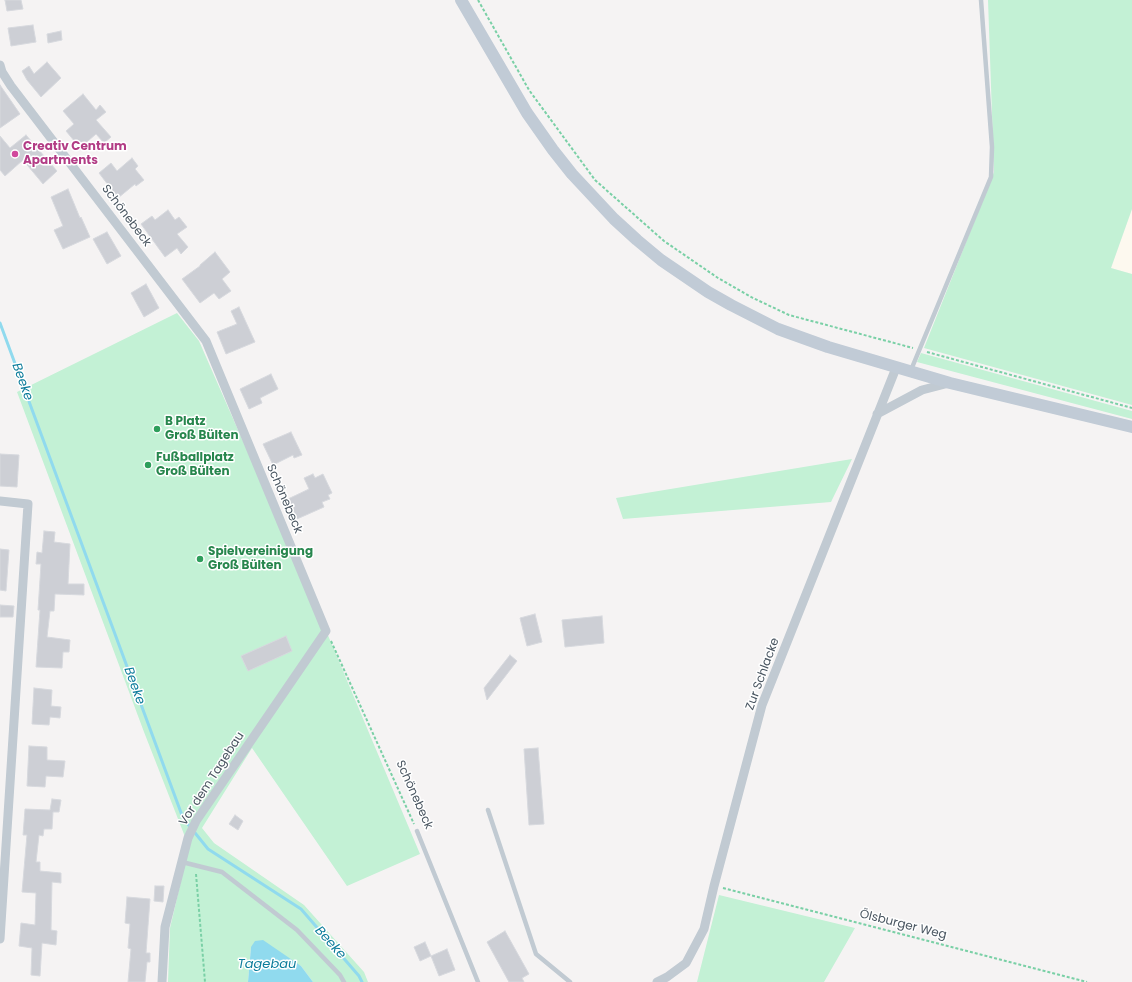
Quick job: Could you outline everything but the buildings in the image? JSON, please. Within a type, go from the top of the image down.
[{"type":"street","points":[[461,0],[527,113],[572,174],[637,240],[686,278],[754,318],[803,338],[896,368],[950,383],[1132,427]]},
{"type":"street","name":"Schönebeck","points":[[0,69],[11,86],[206,341],[326,631]]},
{"type":"street","name":"Zur Schlacke","points":[[657,982],[667,977],[686,963],[704,930],[714,886],[762,706],[896,368]]},
{"type":"street","points":[[877,414],[922,390],[950,383]]},
{"type":"street","points":[[0,502],[28,504],[0,938]]},
{"type":"street","name":"Vor dem Tagebau","points":[[162,982],[164,927],[188,838],[196,821],[326,631]]},
{"type":"lane","points":[[910,372],[991,177],[992,147],[981,0]]},
{"type":"lane","points":[[488,810],[536,954],[570,982]]},
{"type":"lane","name":"Schönebeck","points":[[417,831],[478,982]]},
{"type":"lane","points":[[182,862],[222,872],[297,930],[340,975],[344,982]]},
{"type":"path","points":[[478,0],[529,90],[595,180],[664,241],[718,278],[753,298],[789,315],[1132,408]]},
{"type":"path","name":"Schönebeck","points":[[326,631],[417,831]]},
{"type":"path","points":[[196,865],[205,982]]},
{"type":"path","name":"Ölsburger Weg","points":[[714,886],[1087,982]]},
{"type":"shaded area","points":[[1132,209],[1132,274],[1111,268]]},
{"type":"green space","points":[[988,0],[1132,0],[1132,209],[1111,268],[1132,274],[1132,405],[924,348],[994,172]]},
{"type":"green space","name":"Fußballplatz Groß Bülten","points":[[177,313],[199,341],[327,633],[420,854],[347,886],[252,748],[202,828],[214,843],[304,905],[364,972],[368,982],[313,982],[301,966],[251,947],[248,982],[168,982],[170,928],[189,847],[144,732],[17,392]]},
{"type":"green space","points":[[921,353],[1132,411],[1132,419],[917,362]]},
{"type":"green space","points":[[852,459],[831,502],[623,519],[616,498]]},
{"type":"green space","points":[[719,895],[855,928],[824,982],[697,982]]},
{"type":"water","name":"Tagebau","points":[[263,940],[301,966],[313,982],[248,982],[251,947],[255,941]]},
{"type":"waterway","name":"Beeke","points":[[0,323],[183,818],[208,849],[301,909],[359,976],[362,982]]},
{"type":"place","name":"Creativ Centrum Apartments","points":[[15,154]]},
{"type":"place","name":"B Platz Groß Bülten","points":[[157,429]]},
{"type":"place","name":"Fußballplatz Groß Bülten","points":[[148,465]]},
{"type":"place","name":"Spielvereinigung Groß Bülten","points":[[200,559]]}]
